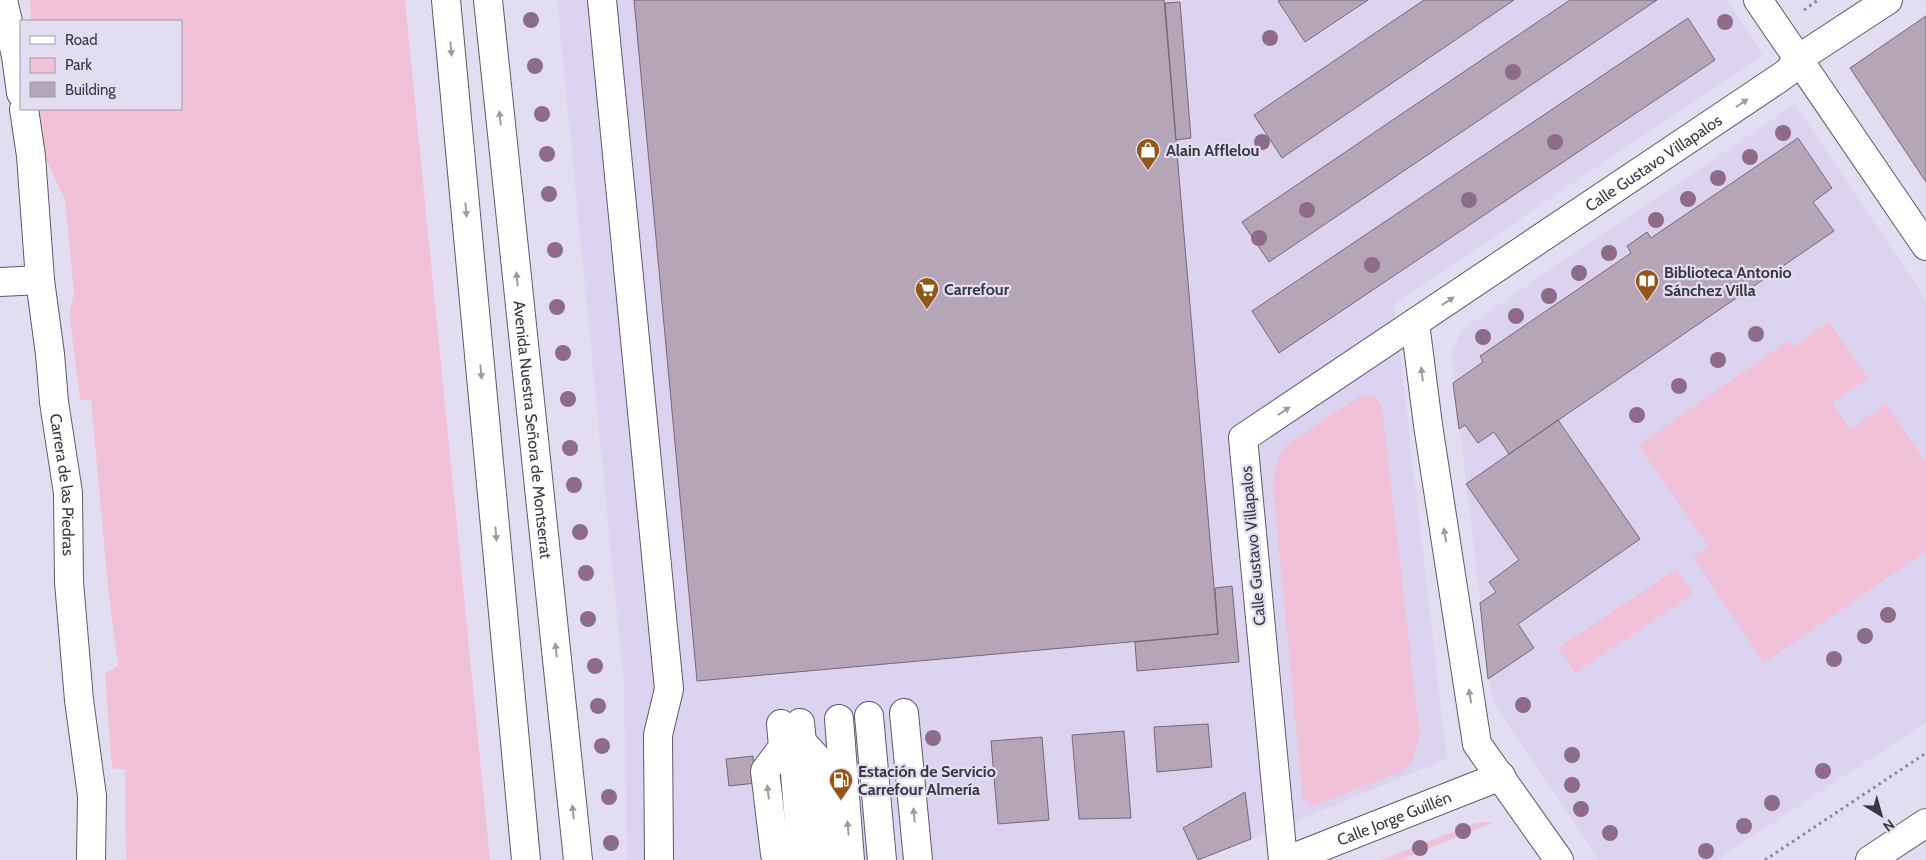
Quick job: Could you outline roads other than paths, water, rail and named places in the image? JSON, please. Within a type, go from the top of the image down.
[{"type":"street","points":[[4,0],[20,88]]},
{"type":"street","points":[[446,0],[526,860]]},
{"type":"street","name":"Avenida Nuestra Señora de Montserrat","points":[[488,0],[578,860]]},
{"type":"street","points":[[602,0],[669,688],[658,735],[659,860]]},
{"type":"street","points":[[1758,0],[1926,246]]},
{"type":"street","name":"Calle Gustavo Villapalos","points":[[1283,860],[1243,438],[1775,81],[1788,72],[1798,59],[1888,0]]},
{"type":"street","name":"Carrera de las Piedras","points":[[24,110],[31,156],[40,280],[54,402],[68,493],[69,582],[79,700],[92,796],[91,860]]},
{"type":"street","points":[[0,282],[40,280]]},
{"type":"street","points":[[1415,323],[1428,425],[1477,744],[1559,860]]},
{"type":"street","points":[[904,713],[918,860]]},
{"type":"street","points":[[869,716],[882,860]]},
{"type":"street","points":[[839,719],[850,860]]},
{"type":"street","points":[[779,860],[775,854],[765,771],[792,736]]},
{"type":"street","points":[[792,736],[802,860]]},
{"type":"street","points":[[792,736],[818,762],[827,846],[820,860]]},
{"type":"street","name":"Calle Jorge Guillén","points":[[1288,860],[1500,776]]},
{"type":"street","points":[[1870,860],[1926,823]]},
{"type":"place","name":"Alain Afflelou","points":[[1148,171]]},
{"type":"place","name":"Biblioteca Antonio Sánchez Villa","points":[[1647,302]]},
{"type":"place","name":"Carrefour","points":[[927,310]]},
{"type":"place","name":"Estación de Servicio Carrefour Almería","points":[[841,801]]}]
